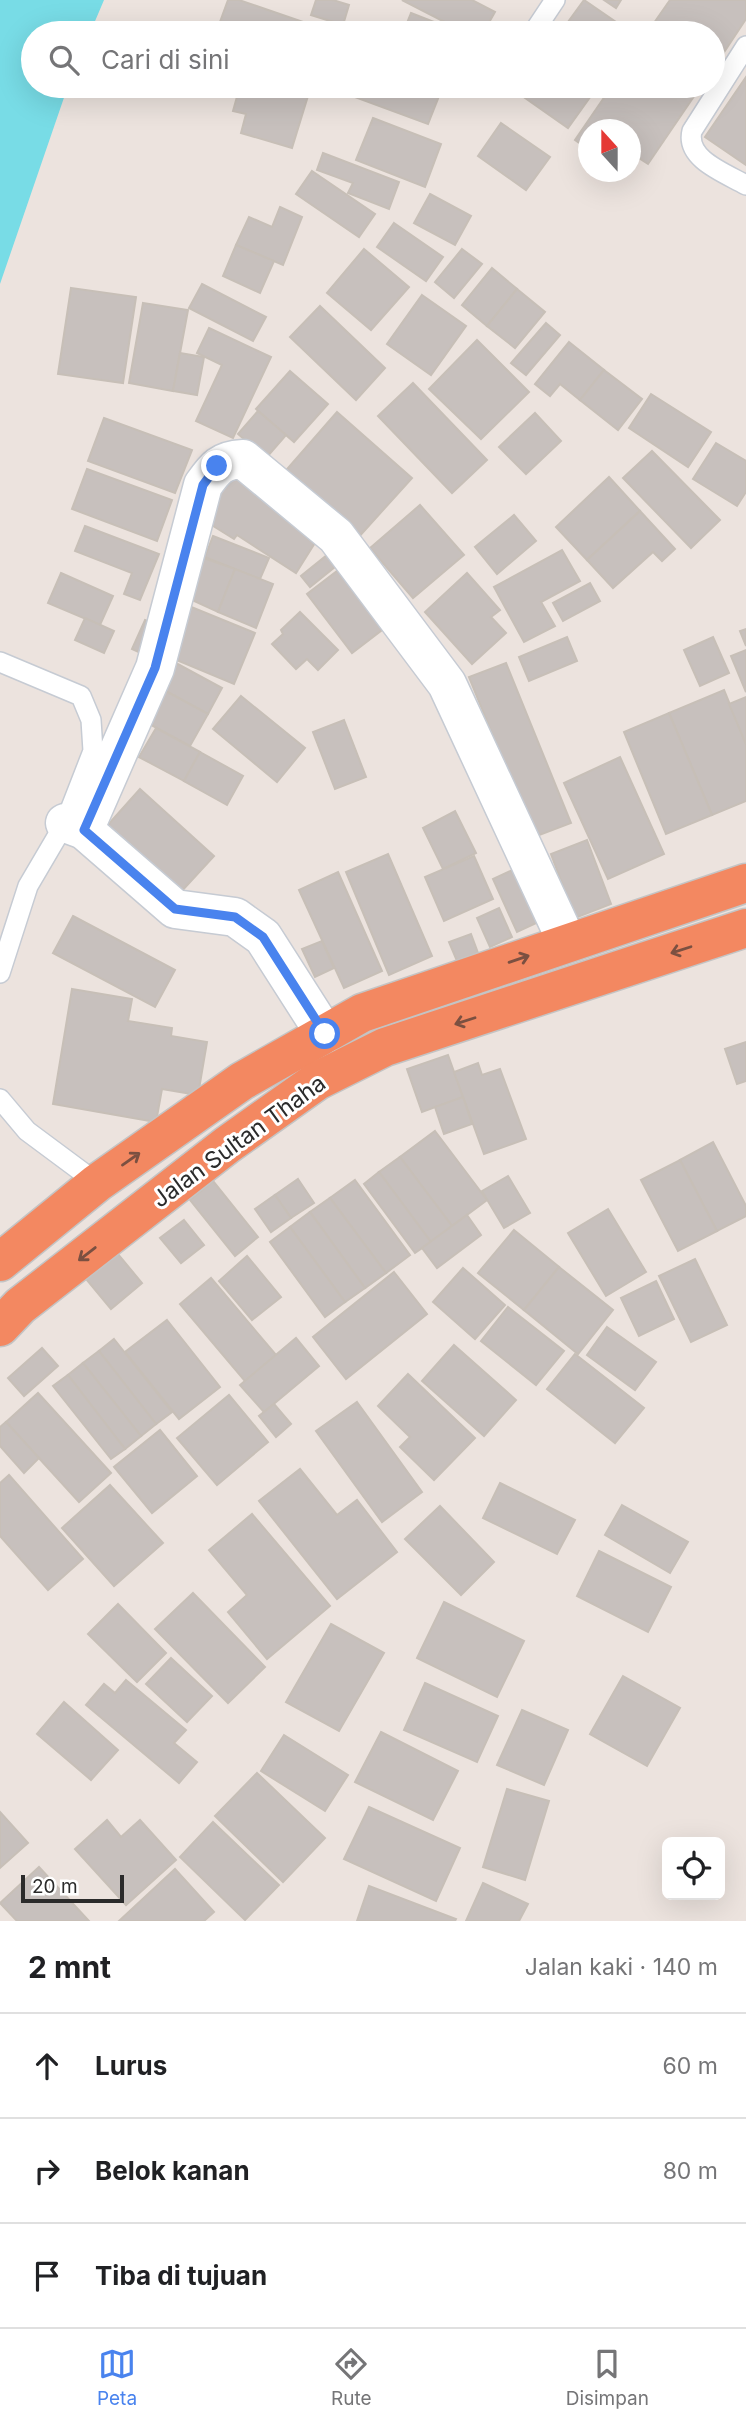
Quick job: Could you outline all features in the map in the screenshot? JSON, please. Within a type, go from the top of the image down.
[{"type":"highway","name":"Jalan Sultan Thaha","points":[[0,1262],[97,1183],[242,1081],[362,1013],[746,883]]},
{"type":"highway","points":[[709,896],[734,932]]},
{"type":"highway","name":"Jalan Sultan Thaha","points":[[0,1327],[20,1306],[130,1220],[317,1081],[385,1047],[734,932]]},
{"type":"highway","points":[[97,1183],[130,1220]]},
{"type":"street","points":[[325,1034],[263,937],[235,917],[175,909],[75,826],[155,668],[203,485],[217,466],[227,459],[243,459],[336,536],[447,684],[567,942]]},
{"type":"lane","points":[[541,21],[555,0]]},
{"type":"lane","points":[[725,79],[746,46]]},
{"type":"lane","points":[[713,98],[692,131],[690,141],[694,153],[746,185]]},
{"type":"lane","points":[[0,662],[81,696],[91,720],[93,751],[75,826],[29,886],[0,973]]},
{"type":"lane","points":[[0,1099],[27,1131],[97,1183]]},
{"type":"water","points":[[0,0],[104,0],[95,21],[21,21],[21,98],[64,98],[0,284]]},
{"type":"building","points":[[228,0],[239,0],[300,21],[220,21]]},
{"type":"building","points":[[316,0],[333,0],[349,5],[344,21],[330,21],[311,15]]},
{"type":"building","points":[[402,0],[472,0],[495,12],[490,21],[443,21]]},
{"type":"building","points":[[584,0],[615,21],[569,21]]},
{"type":"building","points":[[604,0],[621,0],[616,8]]},
{"type":"building","points":[[670,0],[746,0],[746,19],[725,51],[725,21],[655,21]]},
{"type":"building","points":[[411,13],[431,21],[408,21]]},
{"type":"building","points":[[746,77],[746,165],[705,137]]},
{"type":"building","points":[[237,98],[307,98],[292,148],[241,133],[246,114],[233,111]]},
{"type":"building","points":[[357,98],[438,98],[428,124]]},
{"type":"building","points":[[525,98],[589,98],[568,128]]},
{"type":"building","points":[[604,98],[693,98],[648,164],[641,160],[641,119],[589,119]]},
{"type":"building","points":[[373,118],[441,144],[425,187],[356,160]]},
{"type":"building","points":[[501,123],[550,157],[526,190],[478,156]]},
{"type":"building","points":[[323,153],[399,182],[389,209],[348,193],[353,183],[317,170]]},
{"type":"building","points":[[312,171],[375,214],[359,237],[296,194]]},
{"type":"building","points":[[430,194],[471,216],[455,245],[414,223]]},
{"type":"building","points":[[280,207],[302,217],[283,265],[236,245],[249,217],[272,227]]},
{"type":"building","points":[[394,223],[443,257],[426,281],[377,247]]},
{"type":"building","points":[[236,245],[274,261],[260,293],[223,276]]},
{"type":"building","points":[[364,249],[409,287],[371,330],[327,293]]},
{"type":"building","points":[[462,249],[482,264],[454,298],[435,282]]},
{"type":"building","points":[[492,268],[517,289],[487,326],[462,305]]},
{"type":"building","points":[[202,284],[266,317],[253,341],[189,308]]},
{"type":"building","points":[[71,288],[136,297],[123,383],[58,374]]},
{"type":"building","points":[[517,289],[545,312],[515,348],[487,326]]},
{"type":"building","points":[[422,295],[466,326],[431,375],[387,344]]},
{"type":"building","points":[[143,303],[188,310],[173,391],[129,383]]},
{"type":"building","points":[[320,306],[385,368],[356,400],[290,337]]},
{"type":"building","points":[[546,323],[560,335],[526,375],[511,363]]},
{"type":"building","points":[[209,328],[271,357],[233,438],[196,421],[222,365],[197,353]]},
{"type":"building","points":[[477,340],[529,392],[481,439],[429,389]]},
{"type":"building","points":[[569,342],[604,370],[580,400],[560,384],[550,396],[535,384]]},
{"type":"building","points":[[180,353],[204,357],[197,395],[173,391]]},
{"type":"building","points":[[604,370],[642,399],[618,430],[580,400]]},
{"type":"building","points":[[290,371],[328,404],[294,442],[256,409]]},
{"type":"building","points":[[413,383],[487,460],[452,493],[378,416]]},
{"type":"building","points":[[651,394],[711,432],[688,467],[629,428]]},
{"type":"building","points":[[258,411],[286,435],[266,458],[238,434]]},
{"type":"building","points":[[337,412],[412,478],[356,540],[282,475]]},
{"type":"building","points":[[535,413],[561,441],[526,474],[499,447]]},
{"type":"building","points":[[104,418],[192,450],[175,493],[88,461]]},
{"type":"building","points":[[716,443],[746,461],[746,492],[737,506],[693,479]]},
{"type":"building","points":[[652,451],[720,520],[691,548],[623,478]]},
{"type":"building","points":[[87,469],[172,500],[157,541],[72,509]]},
{"type":"building","points":[[233,472],[323,530],[296,573],[237,535],[234,539],[202,519]]},
{"type":"building","points":[[609,477],[640,511],[587,560],[556,527]]},
{"type":"building","points":[[420,505],[464,555],[413,598],[370,548]]},
{"type":"building","points":[[640,511],[675,549],[662,561],[653,552],[613,588],[587,560]]},
{"type":"building","points":[[514,515],[536,541],[497,574],[475,547]]},
{"type":"building","points":[[85,526],[159,554],[140,600],[124,594],[132,573],[75,551]]},
{"type":"building","points":[[213,536],[269,558],[260,579],[205,557]]},
{"type":"building","points":[[562,550],[580,581],[541,602],[555,626],[524,642],[494,587]]},
{"type":"building","points":[[332,551],[341,562],[310,587],[301,576]]},
{"type":"building","points":[[195,555],[235,569],[218,612],[181,595]]},
{"type":"building","points":[[341,568],[386,627],[352,653],[307,594]]},
{"type":"building","points":[[235,569],[273,584],[256,628],[218,612]]},
{"type":"building","points":[[61,573],[113,596],[100,625],[48,603]]},
{"type":"building","points":[[467,573],[500,610],[491,617],[506,633],[472,664],[425,612]]},
{"type":"building","points":[[590,583],[600,601],[563,621],[553,603]]},
{"type":"building","points":[[179,602],[255,633],[234,684],[162,654]]},
{"type":"building","points":[[300,612],[338,650],[318,670],[307,659],[296,669],[272,644],[283,634],[281,630]]},
{"type":"building","points":[[85,618],[114,631],[104,653],[75,640]]},
{"type":"building","points":[[145,620],[163,629],[154,659],[132,649]]},
{"type":"building","points":[[746,629],[746,646],[740,631]]},
{"type":"building","points":[[567,637],[577,661],[529,681],[519,657]]},
{"type":"building","points":[[713,637],[729,673],[700,686],[684,650]]},
{"type":"building","points":[[746,650],[746,692],[731,656]]},
{"type":"building","points":[[174,662],[222,688],[208,714],[160,688]]},
{"type":"building","points":[[506,663],[571,823],[534,837],[469,677]]},
{"type":"building","points":[[160,688],[208,714],[190,746],[142,720]]},
{"type":"building","points":[[724,690],[746,744],[746,801],[712,815],[669,713]]},
{"type":"building","points":[[241,696],[305,748],[277,782],[213,729]]},
{"type":"building","points":[[746,697],[746,744],[729,704]]},
{"type":"building","points":[[669,713],[712,815],[666,834],[624,732]]},
{"type":"building","points":[[344,720],[366,777],[335,789],[313,732]]},
{"type":"building","points":[[156,728],[200,752],[184,781],[139,757]]},
{"type":"building","points":[[200,752],[243,776],[227,805],[184,781]]},
{"type":"building","points":[[620,757],[664,854],[608,879],[564,783]]},
{"type":"building","points":[[140,789],[214,856],[179,894],[106,827]]},
{"type":"building","points":[[455,811],[476,853],[443,869],[423,828]]},
{"type":"building","points":[[587,840],[611,904],[575,918],[551,854]]},
{"type":"building","points":[[388,854],[432,956],[389,975],[346,872]]},
{"type":"building","points":[[474,856],[493,899],[444,921],[425,877]]},
{"type":"building","points":[[523,865],[547,918],[517,932],[493,879]]},
{"type":"building","points":[[338,872],[382,971],[344,988],[299,890]]},
{"type":"building","points":[[499,908],[512,937],[490,947],[477,918]]},
{"type":"building","points":[[73,916],[175,970],[155,1007],[53,953]]},
{"type":"building","points":[[471,934],[478,953],[457,961],[449,942]]},
{"type":"building","points":[[322,941],[334,968],[315,977],[302,949]]},
{"type":"building","points":[[72,989],[132,999],[128,1021],[172,1028],[171,1036],[207,1042],[198,1095],[162,1089],[156,1122],[53,1104]]},
{"type":"building","points":[[746,1042],[746,1081],[737,1084],[725,1049]]},
{"type":"building","points":[[448,1055],[463,1097],[422,1112],[407,1069]]},
{"type":"building","points":[[478,1063],[482,1075],[500,1069],[526,1139],[484,1154],[454,1072]]},
{"type":"building","points":[[463,1097],[472,1124],[444,1134],[435,1107]]},
{"type":"building","points":[[435,1131],[487,1200],[452,1226],[400,1157]]},
{"type":"building","points":[[713,1142],[746,1206],[746,1216],[717,1231],[680,1160]]},
{"type":"building","points":[[400,1157],[452,1226],[431,1242],[379,1172]]},
{"type":"building","points":[[680,1160],[717,1231],[678,1251],[641,1180]]},
{"type":"building","points":[[379,1172],[431,1242],[415,1253],[364,1184]]},
{"type":"building","points":[[508,1176],[530,1213],[504,1228],[482,1191]]},
{"type":"building","points":[[298,1179],[314,1203],[291,1218],[275,1195]]},
{"type":"building","points":[[355,1180],[410,1255],[386,1273],[330,1198]]},
{"type":"building","points":[[213,1181],[258,1237],[235,1256],[190,1200]]},
{"type":"building","points":[[275,1195],[291,1218],[271,1232],[255,1209]]},
{"type":"building","points":[[330,1198],[386,1273],[365,1288],[310,1212]]},
{"type":"building","points":[[608,1209],[646,1272],[606,1296],[568,1233]]},
{"type":"building","points":[[310,1212],[365,1288],[345,1302],[290,1227]]},
{"type":"building","points":[[467,1215],[481,1235],[437,1268],[422,1248]]},
{"type":"building","points":[[184,1220],[204,1245],[181,1263],[160,1238]]},
{"type":"building","points":[[290,1227],[345,1302],[325,1317],[270,1242]]},
{"type":"building","points":[[514,1230],[559,1267],[524,1310],[478,1273]]},
{"type":"building","points":[[117,1253],[142,1283],[111,1309],[86,1279]]},
{"type":"building","points":[[247,1256],[281,1297],[252,1320],[219,1281]]},
{"type":"building","points":[[695,1259],[727,1325],[691,1342],[659,1276]]},
{"type":"building","points":[[559,1267],[613,1310],[578,1354],[524,1310]]},
{"type":"building","points":[[463,1268],[505,1305],[475,1339],[433,1302]]},
{"type":"building","points":[[394,1272],[427,1314],[346,1379],[313,1337]]},
{"type":"building","points":[[211,1278],[276,1355],[245,1381],[180,1304]]},
{"type":"building","points":[[656,1281],[674,1319],[639,1336],[621,1298]]},
{"type":"building","points":[[508,1307],[564,1351],[536,1385],[481,1341]]},
{"type":"building","points":[[167,1320],[220,1387],[179,1419],[125,1352]]},
{"type":"building","points":[[607,1327],[656,1362],[635,1390],[587,1355]]},
{"type":"building","points":[[296,1338],[319,1366],[264,1412],[240,1385]]},
{"type":"building","points":[[114,1339],[172,1412],[156,1424],[99,1351]]},
{"type":"building","points":[[454,1345],[516,1400],[484,1436],[422,1381]]},
{"type":"building","points":[[42,1348],[58,1366],[24,1396],[8,1378]]},
{"type":"building","points":[[99,1351],[156,1424],[141,1436],[83,1363]]},
{"type":"building","points":[[575,1354],[644,1408],[615,1443],[547,1389]]},
{"type":"building","points":[[83,1363],[141,1436],[125,1449],[68,1375]]},
{"type":"building","points":[[408,1374],[475,1438],[434,1480],[400,1447],[410,1437],[378,1406]]},
{"type":"building","points":[[68,1375],[125,1449],[111,1459],[53,1386]]},
{"type":"building","points":[[38,1393],[111,1473],[79,1502],[6,1422]]},
{"type":"building","points":[[229,1395],[268,1442],[217,1485],[177,1438]]},
{"type":"building","points":[[357,1402],[422,1492],[382,1522],[316,1431]]},
{"type":"building","points":[[274,1404],[291,1424],[276,1437],[259,1416]]},
{"type":"building","points":[[6,1422],[39,1458],[24,1473],[0,1446],[0,1427]]},
{"type":"building","points":[[160,1430],[197,1476],[152,1513],[114,1467]]},
{"type":"building","points":[[300,1469],[337,1515],[357,1500],[397,1552],[337,1599],[259,1501]]},
{"type":"building","points":[[9,1475],[83,1559],[48,1590],[0,1536],[0,1483]]},
{"type":"building","points":[[500,1483],[575,1520],[557,1554],[483,1518]]},
{"type":"building","points":[[110,1485],[163,1543],[114,1586],[62,1528]]},
{"type":"building","points":[[622,1505],[688,1542],[670,1573],[605,1535]]},
{"type":"building","points":[[440,1506],[494,1562],[461,1595],[405,1539]]},
{"type":"building","points":[[252,1514],[330,1606],[267,1659],[228,1612],[247,1595],[209,1550]]},
{"type":"building","points":[[599,1551],[671,1587],[648,1632],[577,1596]]},
{"type":"building","points":[[193,1593],[265,1667],[228,1703],[155,1629]]},
{"type":"building","points":[[444,1602],[524,1641],[497,1697],[417,1658]]},
{"type":"building","points":[[118,1604],[166,1653],[137,1682],[88,1634]]},
{"type":"building","points":[[331,1624],[384,1653],[339,1731],[286,1702]]},
{"type":"building","points":[[171,1658],[212,1696],[187,1722],[146,1684]]},
{"type":"building","points":[[623,1676],[680,1708],[647,1766],[590,1734]]},
{"type":"building","points":[[126,1680],[186,1730],[174,1743],[197,1762],[179,1783],[86,1705],[104,1684],[115,1693]]},
{"type":"building","points":[[425,1683],[498,1716],[477,1762],[404,1730]]},
{"type":"building","points":[[64,1702],[118,1750],[91,1780],[37,1734]]},
{"type":"building","points":[[522,1710],[568,1730],[544,1785],[497,1765]]},
{"type":"building","points":[[381,1732],[458,1771],[433,1820],[355,1782]]},
{"type":"building","points":[[284,1735],[348,1775],[325,1811],[261,1771]]},
{"type":"building","points":[[257,1773],[325,1838],[283,1882],[215,1816]]},
{"type":"building","points":[[507,1789],[549,1801],[525,1880],[483,1867]]},
{"type":"building","points":[[369,1807],[460,1848],[436,1901],[344,1859]]},
{"type":"building","points":[[0,1812],[28,1843],[0,1868]]},
{"type":"building","points":[[107,1820],[121,1837],[140,1820],[176,1860],[126,1905],[75,1849]]},
{"type":"building","points":[[213,1822],[279,1885],[245,1920],[180,1857]]},
{"type":"building","points":[[39,1867],[89,1921],[17,1921],[0,1903]]},
{"type":"building","points":[[175,1869],[214,1912],[204,1921],[119,1921]]},
{"type":"building","points":[[483,1883],[528,1904],[519,1921],[466,1921]]},
{"type":"building","points":[[369,1886],[456,1919],[357,1921]]},
{"type":"route","points":[[217,466],[203,485],[155,668],[84,830],[175,909],[235,917],[263,937],[325,1034]]}]
